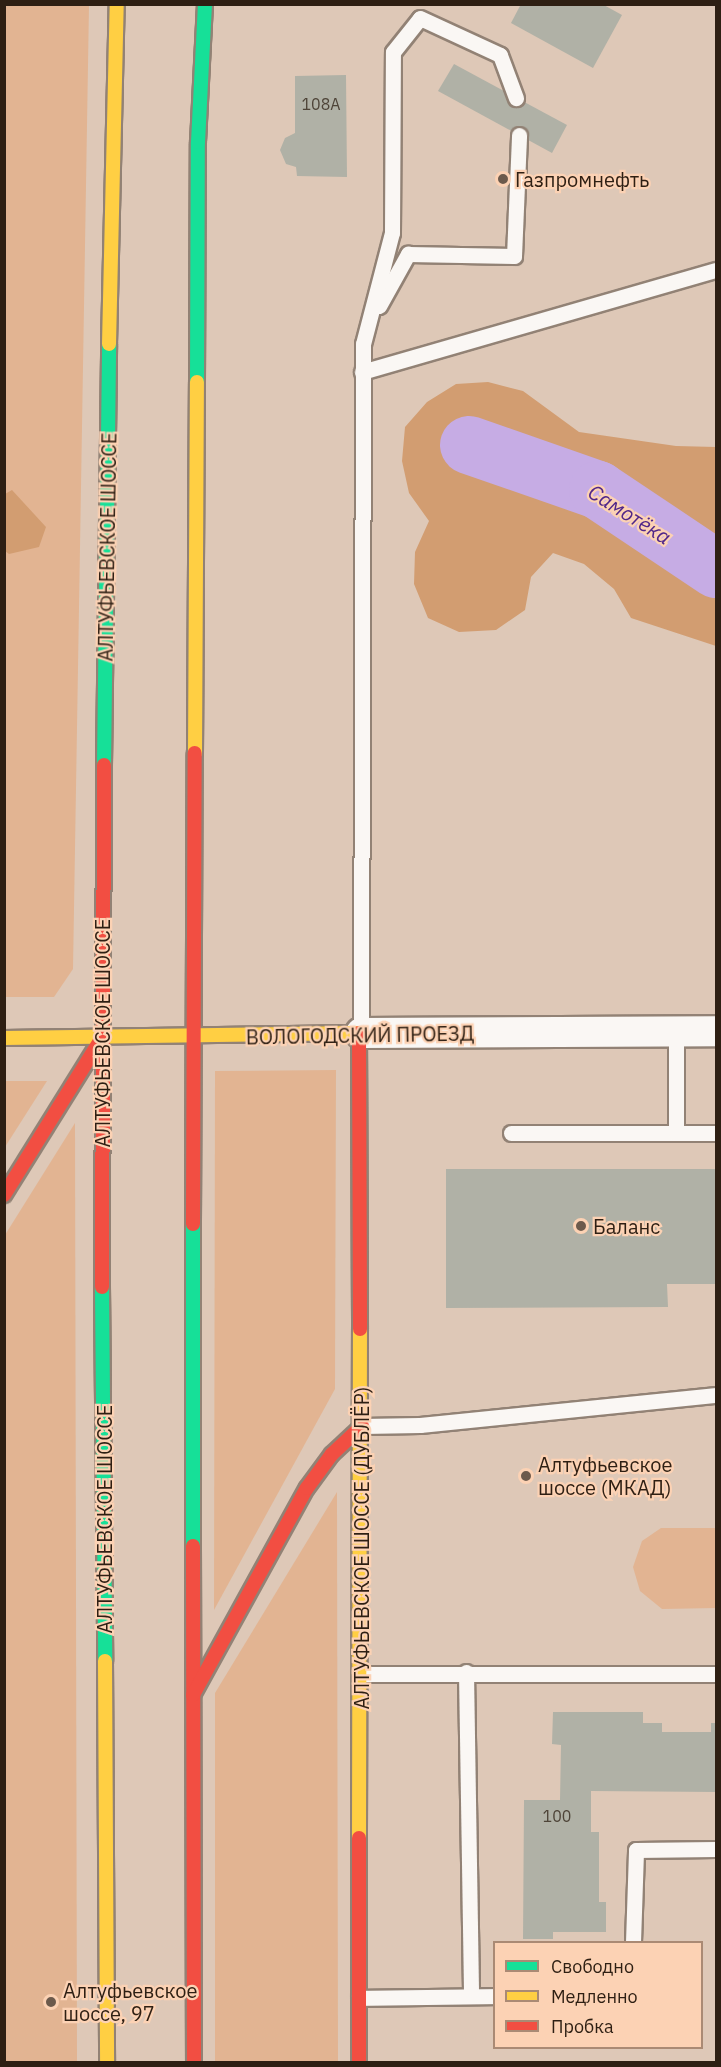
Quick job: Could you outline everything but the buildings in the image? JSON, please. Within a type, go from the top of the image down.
[{"type":"main road","name":"АЛТУФЬЕВСКОЕ ШОССЕ","points":[[107,2062],[101,1038],[111,139],[117,4]]},
{"type":"main road","points":[[194,2062],[193,1038],[198,142],[205,4]]},
{"type":"main road","name":"ВОЛОГОДСКИЙ ПРОЕЗД","points":[[4,1038],[193,1038],[361,1033]]},
{"type":"main road","name":"АЛТУФЬЕВСКОЕ ШОССЕ (ДУБЛЁР)","points":[[359,2062],[361,1033]]},
{"type":"main road","points":[[4,1195],[101,1038]]},
{"type":"main road","points":[[193,1695],[307,1488],[332,1454],[362,1426]]},
{"type":"street","name":"ВОЛОГОДСКИЙ ПРОЕЗД","points":[[361,1033],[717,1031]]},
{"type":"lane","points":[[361,1033],[362,372],[367,327],[392,233],[393,52],[420,18],[500,55],[516,98]]},
{"type":"lane","points":[[367,327],[408,254],[514,256],[519,135]]},
{"type":"lane","points":[[362,372],[717,270]]},
{"type":"lane","points":[[676,1031],[676,1132]]},
{"type":"lane","points":[[512,1133],[717,1132]]},
{"type":"lane","points":[[362,1426],[420,1425],[717,1395]]},
{"type":"lane","points":[[466,1672],[471,1996]]},
{"type":"lane","points":[[361,1674],[466,1672],[717,1674]]},
{"type":"lane","points":[[633,1941],[636,1850],[717,1849]]},
{"type":"lane","points":[[359,1998],[493,1996]]},
{"type":"shaded area","points":[[5,5],[89,5],[73,969],[54,997],[5,997]]},
{"type":"shaded area","points":[[488,382],[523,391],[579,432],[676,446],[716,447],[716,646],[631,618],[614,589],[584,564],[553,553],[531,577],[525,610],[496,630],[459,632],[428,618],[414,584],[415,552],[429,521],[409,493],[402,461],[405,427],[427,402],[456,384]]},
{"type":"shaded area","points":[[12,490],[46,527],[39,547],[9,554],[5,551],[5,494]]},
{"type":"shaded area","points":[[336,1070],[335,1389],[214,1610],[215,1071]]},
{"type":"shaded area","points":[[4,1081],[47,1081],[5,1147]]},
{"type":"shaded area","points":[[75,1123],[77,2062],[5,2062],[5,1235]]},
{"type":"shaded area","points":[[337,1492],[338,2062],[215,2062],[215,1693]]},
{"type":"shaded area","points":[[661,1528],[716,1528],[716,1608],[662,1609],[640,1591],[633,1567],[642,1541]]},
{"type":"waterway","name":"Самотёка","points":[[469,445],[598,490],[716,569]]},
{"type":"traffic: fast","points":[[197,382],[198,142],[205,4]]},
{"type":"traffic: fast","points":[[104,765],[109,344]]},
{"type":"traffic: fast","points":[[193,1224],[193,1546]]},
{"type":"traffic: fast","points":[[102,1287],[105,1661]]},
{"type":"traffic: slow","points":[[109,344],[117,4]]},
{"type":"traffic: slow","points":[[195,753],[197,382]]},
{"type":"traffic: slow","points":[[4,1038],[359,1033]]},
{"type":"traffic: slow","points":[[359,1838],[360,1329]]},
{"type":"traffic: slow","points":[[105,1661],[107,2062]]},
{"type":"traffic: jam","points":[[193,1224],[195,753]]},
{"type":"traffic: jam","points":[[102,1287],[104,765]]},
{"type":"traffic: jam","points":[[359,1033],[360,1329]]},
{"type":"traffic: jam","points":[[4,1195],[101,1039]]},
{"type":"traffic: jam","points":[[193,1695],[307,1488],[332,1454],[362,1426]]},
{"type":"traffic: jam","points":[[193,1546],[194,2062]]},
{"type":"traffic: jam","points":[[359,1838],[359,2062]]},
{"type":"place","name":"Газпромнефть","points":[[503,179]]},
{"type":"place","name":"Баланс","points":[[581,1226]]},
{"type":"place","name":"Алтуфьевское шоссе (МКАД)","points":[[526,1476]]},
{"type":"place","name":"Алтуфьевское шоссе, 97","points":[[51,2002]]}]
